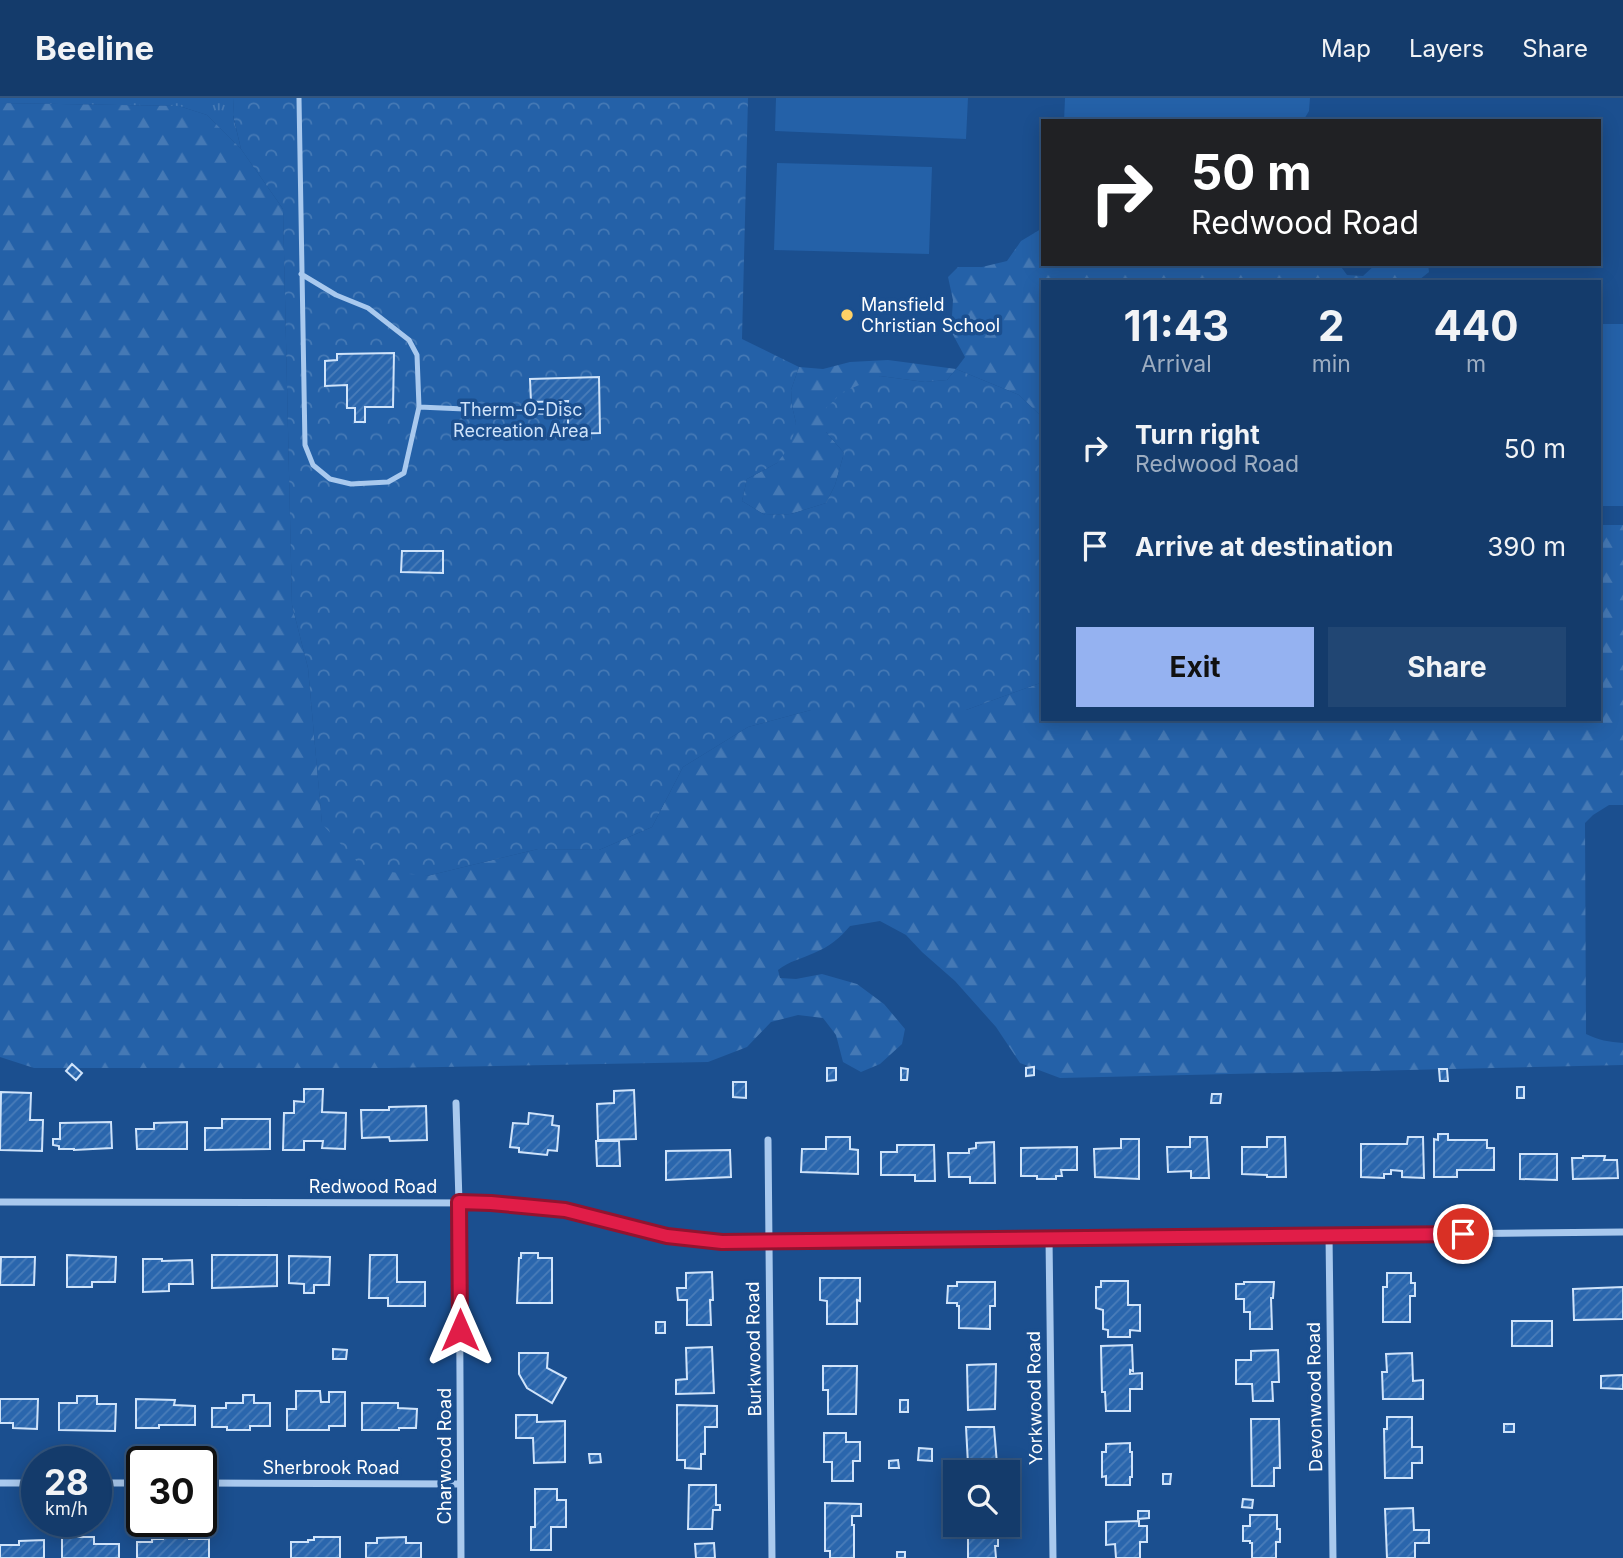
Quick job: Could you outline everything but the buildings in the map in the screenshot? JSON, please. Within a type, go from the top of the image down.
[{"type":"street","name":"Charwood Road","points":[[456,1102],[461,1558]]},
{"type":"street","name":"Burkwood Road","points":[[768,1140],[772,1558]]},
{"type":"street","name":"Redwood Road","points":[[0,1202],[491,1203],[565,1210],[667,1236],[722,1242],[1623,1232]]},
{"type":"street","name":"Devonwood Road","points":[[1329,1235],[1333,1558]]},
{"type":"street","name":"Yorkwood Road","points":[[1049,1238],[1053,1558]]},
{"type":"street","points":[[0,1483],[21,1483]]},
{"type":"street","name":"Sherbrook Road","points":[[217,1483],[460,1484]]},
{"type":"lane","points":[[299,98],[301,274],[304,445],[313,465],[330,479],[351,484],[388,482],[404,473],[419,407],[417,355],[409,340],[368,308],[336,295],[301,274]]},
{"type":"lane","points":[[419,407],[558,413]]},
{"type":"green space","points":[[0,98],[234,98],[233,116],[241,149],[207,115],[179,106],[0,103]]},
{"type":"green space","name":"Therm-O-Disc Recreation Area","points":[[234,98],[748,98],[742,339],[799,367],[791,390],[796,423],[791,445],[777,463],[747,479],[742,501],[765,515],[791,514],[826,503],[835,485],[844,453],[826,432],[824,410],[843,392],[880,376],[925,382],[947,380],[956,369],[1019,395],[1041,416],[1041,683],[966,710],[811,710],[748,727],[683,767],[652,827],[599,850],[538,849],[427,876],[364,869],[322,824],[308,668],[292,605],[283,209],[241,149],[233,115]]},
{"type":"green space","points":[[776,98],[968,98],[966,139],[775,131]]},
{"type":"green space","points":[[1065,98],[1310,98],[1309,111],[1304,119],[1064,119]]},
{"type":"green space","points":[[0,103],[179,106],[207,115],[241,149],[283,209],[292,605],[308,668],[322,823],[427,876],[538,849],[599,850],[652,827],[683,767],[748,727],[811,710],[966,710],[1041,683],[1041,721],[1601,721],[1601,525],[1623,525],[1623,805],[1609,805],[1585,823],[1586,1034],[1623,1043],[1623,1065],[1060,1078],[1020,1063],[996,1027],[955,981],[906,935],[880,921],[850,926],[825,948],[778,970],[780,978],[796,979],[822,974],[857,984],[884,1004],[905,1029],[902,1044],[880,1064],[861,1072],[843,1062],[836,1035],[823,1018],[798,1015],[771,1022],[747,1047],[708,1062],[388,1068],[34,1068],[0,1057]]},
{"type":"green space","points":[[777,163],[932,167],[929,254],[774,250]]},
{"type":"green space","points":[[1041,229],[1041,266],[1340,266],[1347,275],[1363,276],[1374,266],[1428,266],[1429,272],[1419,280],[1041,280],[1041,416],[1019,395],[956,369],[965,357],[951,331],[953,300],[948,277],[958,267],[982,267],[1007,261],[1021,241]]},
{"type":"green space","points":[[1601,324],[1623,324],[1623,506],[1601,506]]},
{"type":"green space","points":[[888,360],[956,369],[947,380],[925,382],[880,376],[826,432],[844,453],[835,485],[826,503],[791,514],[765,515],[742,501],[747,479],[777,463],[796,423],[791,390],[799,367],[823,369],[850,362]]},
{"type":"place","name":"Mansfield Christian School","points":[[847,315]]},
{"type":"route","points":[[460,1330],[459,1202],[565,1210],[667,1236],[722,1242],[1463,1234]]}]
